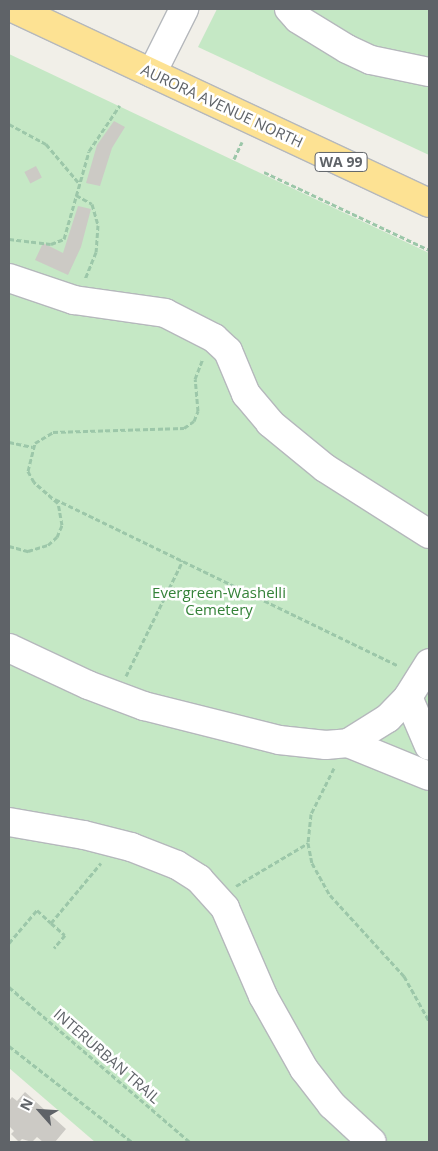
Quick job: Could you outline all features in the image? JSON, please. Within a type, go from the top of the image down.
[{"type":"highway","name":"AURORA AVENUE NORTH","points":[[15,9],[429,203]]},
{"type":"street","points":[[152,72],[184,9]]},
{"type":"street","points":[[289,9],[298,19],[347,49],[390,65],[429,72]]},
{"type":"street","points":[[9,278],[74,300],[165,313],[214,338],[228,350],[246,394],[270,423],[347,484],[429,534]]},
{"type":"street","points":[[9,648],[116,696],[173,715],[278,740],[326,745],[348,743],[388,718],[420,679]]},
{"type":"street","points":[[420,679],[429,746]]},
{"type":"street","points":[[348,743],[429,776]]},
{"type":"street","points":[[9,822],[118,843],[178,865],[199,879],[217,898],[231,920],[263,996],[304,1069],[332,1105],[372,1142]]},
{"type":"path","points":[[9,239],[61,242],[66,234],[88,151],[120,105]]},
{"type":"path","points":[[9,124],[46,144],[80,183]]},
{"type":"path","points":[[264,172],[429,250]]},
{"type":"path","points":[[74,300],[93,261],[98,235],[92,204],[76,195]]},
{"type":"path","points":[[214,338],[196,373],[194,391],[198,411],[189,425],[179,430],[53,432],[43,436],[32,447],[28,465],[30,477],[55,499],[183,560],[420,679]]},
{"type":"path","points":[[9,442],[32,447]]},
{"type":"path","points":[[9,546],[34,550],[53,542],[60,531],[62,519],[55,499]]},
{"type":"path","points":[[116,696],[183,560]]},
{"type":"path","points":[[348,743],[314,806],[308,843],[312,863],[325,888],[404,976],[429,1021]]},
{"type":"path","points":[[51,922],[118,843]]},
{"type":"path","points":[[217,898],[308,843]]},
{"type":"path","points":[[9,943],[37,910],[65,935],[54,948]]},
{"type":"path","name":"INTERURBAN TRAIL","points":[[9,987],[190,1142]]},
{"type":"path","points":[[9,1046],[132,1142]]},
{"type":"green space","points":[[217,9],[429,9],[429,155],[198,47]]},
{"type":"green space","name":"Evergreen-Washelli Cemetery","points":[[9,54],[429,253],[429,1142],[95,1142],[9,1068]]},
{"type":"building","points":[[114,121],[125,127],[112,148],[100,186],[86,183],[97,145]]},
{"type":"building","points":[[36,166],[42,178],[30,183],[24,172]]},
{"type":"building","points":[[78,206],[91,209],[81,247],[68,275],[35,260],[43,243],[63,253]]},
{"type":"building","points":[[25,1092],[66,1129],[55,1142],[43,1142],[37,1137],[32,1142],[22,1139],[19,1142],[11,1134],[14,1131],[9,1126],[9,1101],[12,1097],[17,1101]]}]
